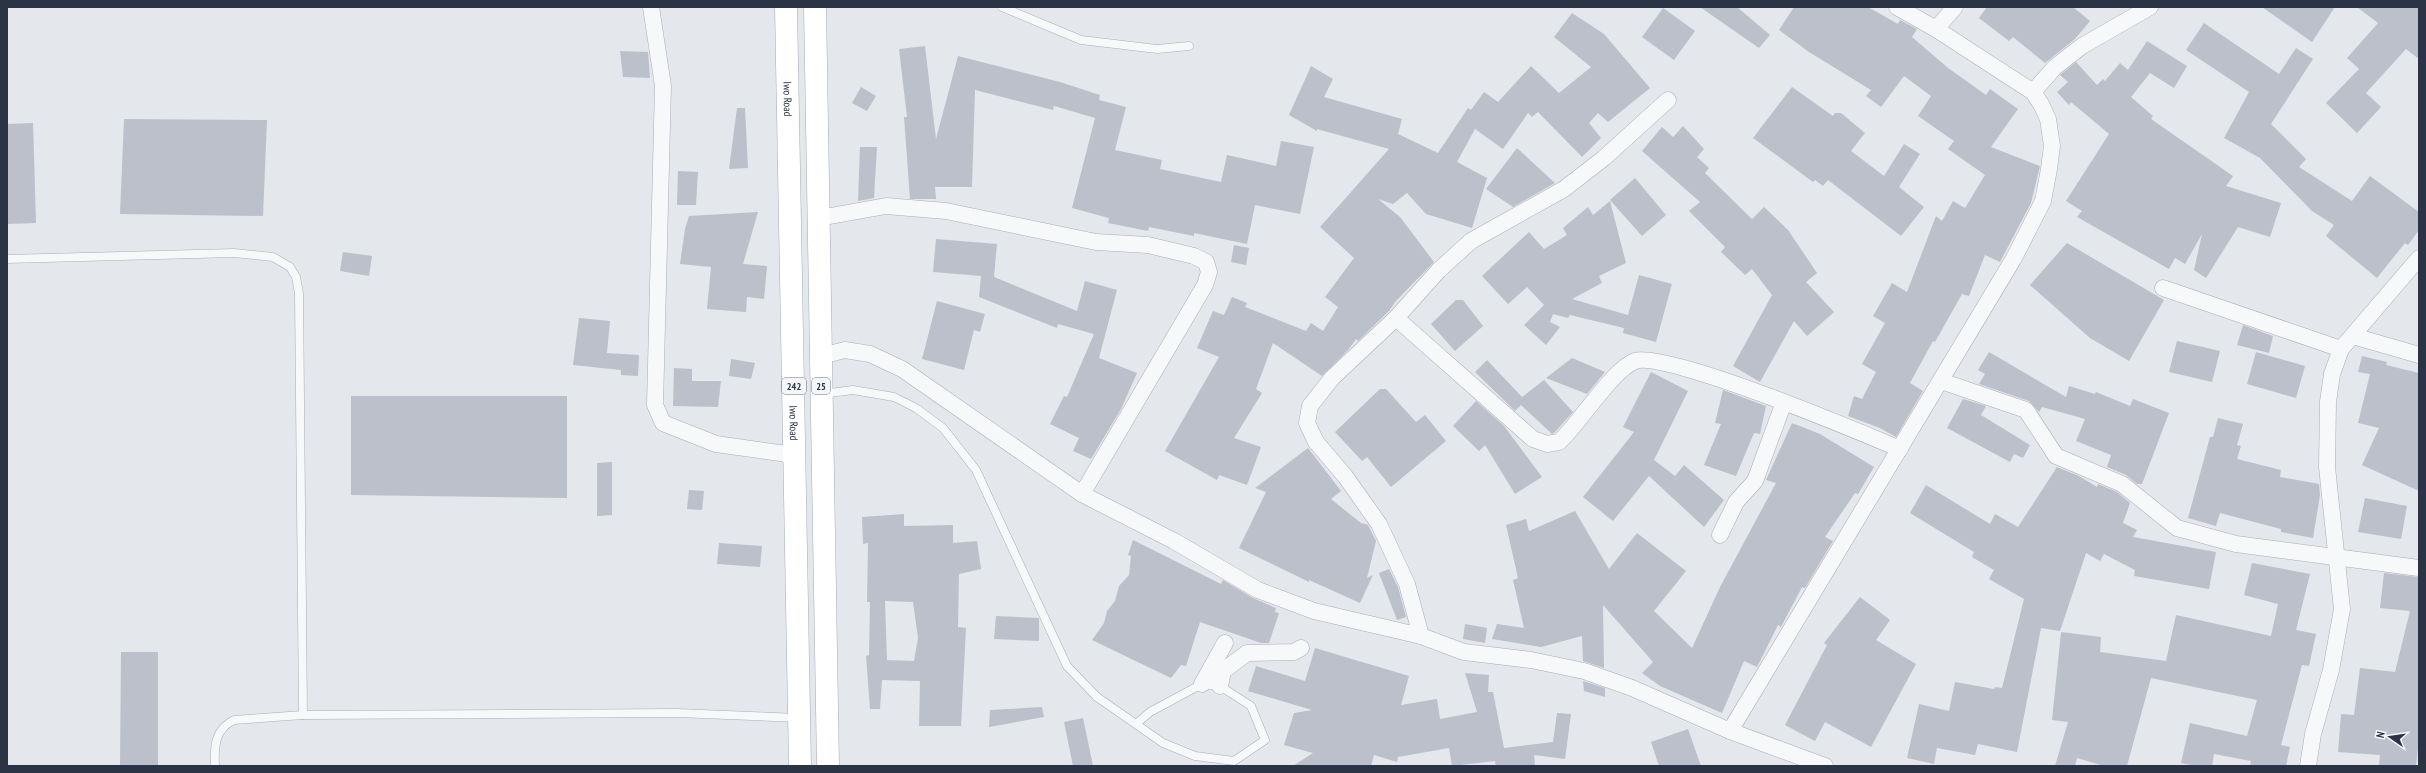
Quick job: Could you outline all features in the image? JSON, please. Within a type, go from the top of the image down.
[{"type":"main road","name":"Iwo Road","points":[[786,7],[800,766]]},
{"type":"main road","name":"25","points":[[815,7],[828,766]]},
{"type":"street","points":[[651,7],[663,86],[655,406],[663,423],[716,444],[794,454]]},
{"type":"street","points":[[1730,731],[2014,258],[2043,201],[2052,146],[2048,119],[2033,92],[1897,7]]},
{"type":"street","points":[[1936,30],[1955,7]]},
{"type":"street","points":[[2033,92],[2055,67],[2082,46],[2150,7]]},
{"type":"street","points":[[1421,636],[1407,584],[1379,524],[1345,476],[1316,442],[1307,423],[1310,406],[1332,378],[1396,318],[1439,270],[1471,242],[1564,189],[1604,158],[1668,100]]},
{"type":"street","points":[[819,218],[886,206],[946,212],[1096,242],[1148,245],[1194,256],[1206,262],[1209,272],[1208,279],[1082,494]]},
{"type":"street","points":[[2308,766],[2313,734],[2331,670],[2342,609],[2338,558],[2327,467],[2328,402],[2332,374],[2341,349],[2419,258]]},
{"type":"street","points":[[2163,288],[2341,349]]},
{"type":"street","points":[[1396,318],[1518,427],[1533,439],[1548,444],[1560,442],[1572,430],[1621,369],[1645,359],[1668,363],[1784,402],[1900,449]]},
{"type":"street","points":[[2353,336],[2419,355]]},
{"type":"street","points":[[821,356],[845,350],[870,354],[902,369],[1082,494],[1174,541],[1258,590],[1314,611],[1421,636],[1464,652],[1531,660],[1584,671],[1632,688],[1730,731],[1825,766]]},
{"type":"street","points":[[1941,381],[2026,410],[2056,456],[2122,484],[2177,528],[2236,544],[2419,568]]},
{"type":"street","points":[[1720,535],[1736,502],[1755,481],[1784,402]]},
{"type":"street","points":[[1202,684],[1224,643]]},
{"type":"street","points":[[1220,686],[1223,671],[1247,653],[1294,652],[1301,648]]},
{"type":"lane","points":[[1002,7],[1081,40],[1157,49],[1189,46]]},
{"type":"lane","points":[[7,259],[234,253],[273,257],[290,267],[296,277],[299,293],[303,715]]},
{"type":"lane","points":[[822,394],[854,390],[894,397],[916,408],[943,428],[976,470],[1067,666],[1097,697],[1163,743],[1195,756],[1234,761],[1265,740],[1251,706],[1220,686],[1202,684],[1150,712],[1136,724]]},
{"type":"lane","points":[[215,766],[216,739],[226,724],[234,720],[303,715],[677,713],[799,718]]},
{"type":"building","points":[[1700,7],[1737,7],[1770,35],[1759,48]]},
{"type":"building","points":[[1794,7],[1868,7],[1898,24],[1900,20],[1917,29],[1912,37],[1948,68],[1986,95],[1990,89],[2018,109],[1991,147],[2040,166],[2031,203],[2000,262],[1985,255],[1969,296],[1962,294],[1935,342],[1933,341],[1910,383],[1923,391],[1896,437],[1880,428],[1848,416],[1854,396],[1862,399],[1876,372],[1862,364],[1885,323],[1873,316],[1892,283],[1907,292],[1936,216],[1942,221],[1953,201],[1965,208],[1985,175],[1948,149],[1954,141],[1918,116],[1931,96],[1904,76],[1881,107],[1866,96],[1871,90],[1809,52],[1779,30]]},
{"type":"building","points":[[1987,7],[2073,7],[2090,21],[2075,39],[2045,63],[2013,37],[2009,41],[1979,18]]},
{"type":"building","points":[[2262,7],[2335,7],[2312,42]]},
{"type":"building","points":[[2357,7],[2419,7],[2419,59],[2406,49],[2366,93],[2381,107],[2357,133],[2326,103],[2359,69],[2347,58],[2378,23]]},
{"type":"building","points":[[1663,8],[1695,31],[1674,60],[1642,37]]},
{"type":"building","points":[[1572,13],[1604,34],[1650,88],[1608,122],[1598,113],[1589,123],[1601,138],[1582,157],[1538,112],[1532,117],[1528,113],[1503,149],[1475,129],[1457,162],[1487,178],[1472,228],[1426,214],[1407,193],[1393,204],[1378,199],[1400,217],[1434,262],[1395,302],[1389,311],[1358,341],[1356,339],[1349,349],[1322,376],[1273,343],[1256,389],[1262,393],[1234,438],[1261,447],[1247,485],[1219,475],[1217,480],[1165,451],[1219,357],[1197,348],[1213,311],[1224,315],[1232,297],[1247,303],[1245,307],[1306,331],[1311,323],[1323,331],[1338,307],[1325,297],[1354,258],[1320,227],[1389,149],[1317,129],[1317,131],[1289,115],[1311,66],[1333,79],[1324,97],[1402,119],[1398,134],[1438,153],[1468,108],[1471,110],[1484,92],[1498,102],[1531,66],[1559,93],[1591,67],[1554,37]]},
{"type":"building","points":[[2204,23],[2279,74],[2296,48],[2313,59],[2271,124],[2306,159],[2299,167],[2352,201],[2370,176],[2419,212],[2419,230],[2408,245],[2405,243],[2377,278],[2326,236],[2334,225],[2312,211],[2260,158],[2224,138],[2249,92],[2186,50]]},
{"type":"building","points":[[2147,41],[2187,66],[2174,88],[2150,73],[2131,97],[2153,116],[2151,119],[2233,176],[2226,186],[2281,203],[2270,237],[2238,227],[2206,278],[2194,270],[2202,234],[2185,264],[2175,258],[2169,269],[2077,217],[2082,211],[2066,201],[2109,134],[2071,102],[2069,105],[2057,92],[2068,82],[2060,75],[2076,62],[2097,85],[2103,79],[2105,81],[2120,63],[2128,70]]},
{"type":"building","points":[[925,46],[936,139],[958,56],[1060,82],[1100,95],[1099,100],[1126,107],[1115,150],[1162,160],[1160,169],[1221,182],[1227,155],[1276,166],[1281,141],[1314,147],[1300,214],[1255,205],[1247,244],[1194,233],[1194,236],[1149,227],[1148,231],[1108,223],[1109,218],[1072,208],[1095,118],[1054,106],[1053,110],[975,90],[972,187],[935,187],[936,199],[910,199],[904,117],[907,117],[899,49]]},
{"type":"building","points":[[620,51],[648,52],[650,78],[623,77]]},
{"type":"building","points":[[861,87],[876,96],[867,111],[852,103]]},
{"type":"building","points":[[1792,87],[1833,116],[1835,113],[1841,113],[1865,133],[1851,151],[1884,176],[1904,144],[1920,154],[1899,187],[1924,207],[1901,236],[1828,180],[1823,186],[1815,180],[1813,182],[1753,138]]},
{"type":"building","points":[[737,108],[745,108],[748,168],[729,169]]},
{"type":"building","points":[[124,119],[267,120],[263,216],[120,214]]},
{"type":"building","points":[[33,123],[36,223],[7,224],[7,124]]},
{"type":"building","points":[[1683,126],[1704,149],[1697,157],[1709,168],[1705,173],[1752,219],[1764,207],[1788,230],[1817,273],[1806,282],[1834,312],[1807,336],[1794,321],[1760,382],[1733,366],[1772,295],[1752,269],[1745,275],[1721,252],[1725,247],[1689,211],[1700,202],[1642,151],[1662,127],[1673,137]]},
{"type":"building","points":[[860,147],[877,147],[874,198],[858,201]]},
{"type":"building","points":[[1517,148],[1555,183],[1513,207],[1486,189]]},
{"type":"building","points":[[678,171],[698,172],[696,205],[677,205]]},
{"type":"building","points":[[1635,178],[1666,215],[1642,236],[1610,200]]},
{"type":"building","points":[[1610,201],[1626,263],[1599,276],[1602,283],[1572,299],[1628,315],[1639,275],[1672,284],[1656,342],[1623,333],[1624,328],[1570,315],[1568,318],[1553,314],[1550,322],[1560,327],[1546,345],[1524,325],[1544,305],[1527,287],[1508,304],[1482,276],[1529,232],[1544,249],[1567,235],[1563,228],[1588,207],[1593,215]]},
{"type":"building","points":[[758,212],[743,264],[767,266],[764,299],[747,297],[746,312],[707,309],[711,267],[680,264],[685,229],[689,216]]},
{"type":"building","points":[[936,239],[997,244],[994,277],[1077,311],[1085,281],[1117,290],[1099,358],[1137,373],[1121,409],[1091,459],[1073,451],[1079,438],[1050,424],[1064,396],[1067,397],[1094,334],[1058,324],[1057,328],[979,297],[981,276],[933,272]]},
{"type":"building","points":[[2067,243],[2164,300],[2129,361],[2090,338],[2030,285]]},
{"type":"building","points":[[1234,245],[1249,248],[1246,265],[1231,262]]},
{"type":"building","points":[[343,252],[372,256],[369,276],[340,271]]},
{"type":"building","points":[[1456,300],[1463,300],[1483,326],[1455,351],[1431,324]]},
{"type":"building","points":[[937,301],[985,314],[980,332],[974,330],[964,370],[922,359]]},
{"type":"building","points":[[579,318],[610,321],[607,353],[639,355],[638,376],[621,375],[621,370],[573,365]]},
{"type":"building","points":[[2243,325],[2273,336],[2269,353],[2237,345]]},
{"type":"building","points":[[2177,341],[2220,351],[2212,382],[2169,372]]},
{"type":"building","points":[[1989,352],[2066,397],[2069,386],[2095,394],[2096,392],[2130,406],[2133,399],[2169,413],[2142,484],[2137,484],[2126,475],[2107,467],[2111,455],[2076,441],[2085,419],[2042,407],[2039,412],[2029,401],[1979,384],[1985,374],[1978,370]]},
{"type":"building","points":[[2256,352],[2305,366],[2296,398],[2247,384]]},
{"type":"building","points":[[2362,356],[2387,362],[2386,365],[2419,373],[2419,491],[2362,465],[2379,428],[2358,423],[2370,374],[2358,372]]},
{"type":"building","points":[[1572,358],[1605,372],[1587,394],[1546,378]]},
{"type":"building","points":[[731,359],[755,363],[751,379],[729,376]]},
{"type":"building","points":[[1487,360],[1522,397],[1544,380],[1573,412],[1552,434],[1521,405],[1515,411],[1475,372]]},
{"type":"building","points":[[674,368],[692,369],[692,381],[721,381],[718,407],[673,406]]},
{"type":"building","points":[[1651,372],[1688,391],[1654,460],[1675,476],[1684,465],[1724,500],[1704,527],[1649,476],[1613,521],[1583,497],[1634,432],[1623,427]]},
{"type":"building","points":[[1380,389],[1386,389],[1416,422],[1425,415],[1446,441],[1391,487],[1367,457],[1362,461],[1335,432]]},
{"type":"building","points":[[1723,390],[1766,406],[1760,434],[1754,433],[1736,476],[1704,465],[1721,424],[1715,423]]},
{"type":"building","points":[[351,396],[567,396],[567,498],[351,495]]},
{"type":"building","points":[[1963,399],[1986,406],[1981,415],[2030,445],[2023,458],[2014,454],[2010,462],[1947,428]]},
{"type":"building","points":[[1476,401],[1504,426],[1542,477],[1515,494],[1485,445],[1479,451],[1453,426]]},
{"type":"building","points":[[2218,418],[2243,424],[2237,445],[2241,446],[2237,459],[2281,470],[2280,477],[2319,484],[2320,495],[2313,538],[2281,532],[2281,529],[2220,513],[2216,526],[2188,518],[2210,437],[2213,437]]},
{"type":"building","points":[[1792,423],[1820,434],[1874,467],[1858,494],[1855,493],[1825,537],[1833,541],[1805,588],[1802,587],[1781,627],[1778,625],[1757,667],[1744,661],[1722,713],[1660,686],[1642,673],[1653,662],[1603,605],[1604,668],[1583,661],[1582,636],[1541,647],[1492,639],[1497,624],[1524,628],[1513,580],[1518,578],[1506,525],[1526,519],[1529,531],[1575,511],[1609,569],[1637,533],[1686,571],[1654,611],[1692,648],[1720,587],[1776,483],[1766,480]]},
{"type":"building","points":[[1308,448],[1341,491],[1331,499],[1361,523],[1368,525],[1376,541],[1367,578],[1373,575],[1360,603],[1309,580],[1309,582],[1239,548],[1266,492],[1255,488]]},
{"type":"building","points":[[612,462],[612,515],[597,516],[597,463]]},
{"type":"building","points":[[2057,467],[2079,476],[2097,487],[2098,484],[2117,492],[2130,503],[2123,523],[2137,530],[2133,537],[2216,552],[2209,589],[2134,576],[2135,570],[2104,554],[2100,561],[2086,553],[2060,631],[2041,628],[2017,752],[1978,744],[1975,755],[1937,748],[1934,764],[1907,758],[1919,704],[1949,711],[1955,682],[1994,689],[1995,687],[2002,688],[2024,599],[1989,579],[1994,570],[1972,557],[1974,552],[1910,513],[1926,485],[1990,524],[1995,514],[2018,527]]},
{"type":"building","points":[[689,490],[704,491],[702,510],[687,509]]},
{"type":"building","points":[[2365,498],[2407,506],[2401,539],[2358,532]]},
{"type":"building","points":[[904,514],[904,526],[953,525],[953,543],[977,541],[981,569],[959,574],[958,627],[966,628],[961,726],[919,726],[920,681],[882,680],[880,709],[870,709],[866,656],[869,655],[870,602],[867,602],[868,543],[863,544],[862,517]],"holes":[[[885,601],[913,602],[918,638],[914,661],[887,660]]]},
{"type":"building","points":[[1133,540],[1221,584],[1223,580],[1253,598],[1276,608],[1275,612],[1279,613],[1269,643],[1261,643],[1200,622],[1186,666],[1181,665],[1171,678],[1092,640],[1104,623],[1107,611],[1115,601],[1119,586],[1129,575],[1131,556],[1128,555]]},
{"type":"building","points":[[719,543],[762,546],[760,567],[717,564]]},
{"type":"building","points":[[2252,563],[2310,574],[2296,630],[2316,634],[2309,666],[2302,665],[2281,745],[2290,747],[2286,766],[2250,766],[2251,761],[2214,754],[2212,766],[2196,766],[2181,763],[2190,723],[2247,736],[2257,700],[2151,678],[2127,766],[2104,766],[2077,758],[2075,766],[2055,766],[2068,722],[2052,720],[2061,632],[2101,637],[2100,652],[2166,661],[2176,615],[2271,636],[2278,604],[2244,595]]},
{"type":"building","points":[[1389,569],[1398,587],[1406,617],[1397,620],[1379,573]]},
{"type":"building","points":[[2384,573],[2419,577],[2419,739],[2416,766],[2379,766],[2380,755],[2338,752],[2341,714],[2354,715],[2360,668],[2395,672],[2410,611],[2380,608]]},
{"type":"building","points":[[1860,597],[1890,620],[1876,640],[1916,664],[1871,747],[1825,722],[1815,741],[1785,725],[1827,645],[1824,643]]},
{"type":"building","points":[[996,616],[1039,618],[1039,641],[994,639]]},
{"type":"building","points":[[1465,624],[1487,628],[1485,643],[1463,639]]},
{"type":"building","points":[[1315,648],[1409,676],[1401,705],[1437,699],[1440,719],[1477,712],[1465,673],[1489,675],[1488,692],[1493,692],[1504,748],[1553,742],[1557,713],[1571,714],[1565,759],[1534,755],[1535,766],[1496,766],[1495,761],[1452,766],[1449,748],[1398,757],[1397,762],[1374,755],[1371,766],[1293,766],[1313,753],[1284,745],[1294,713],[1312,710],[1248,691],[1256,666],[1305,681]]},
{"type":"building","points":[[121,652],[158,652],[158,766],[120,766]]},
{"type":"building","points":[[1583,681],[1605,688],[1605,697],[1584,691]]},
{"type":"building","points":[[1042,707],[1044,717],[989,727],[990,710]]},
{"type":"building","points":[[1083,718],[1093,766],[1073,766],[1064,722]]},
{"type":"building","points":[[1688,729],[1701,766],[1659,766],[1651,742]]}]
